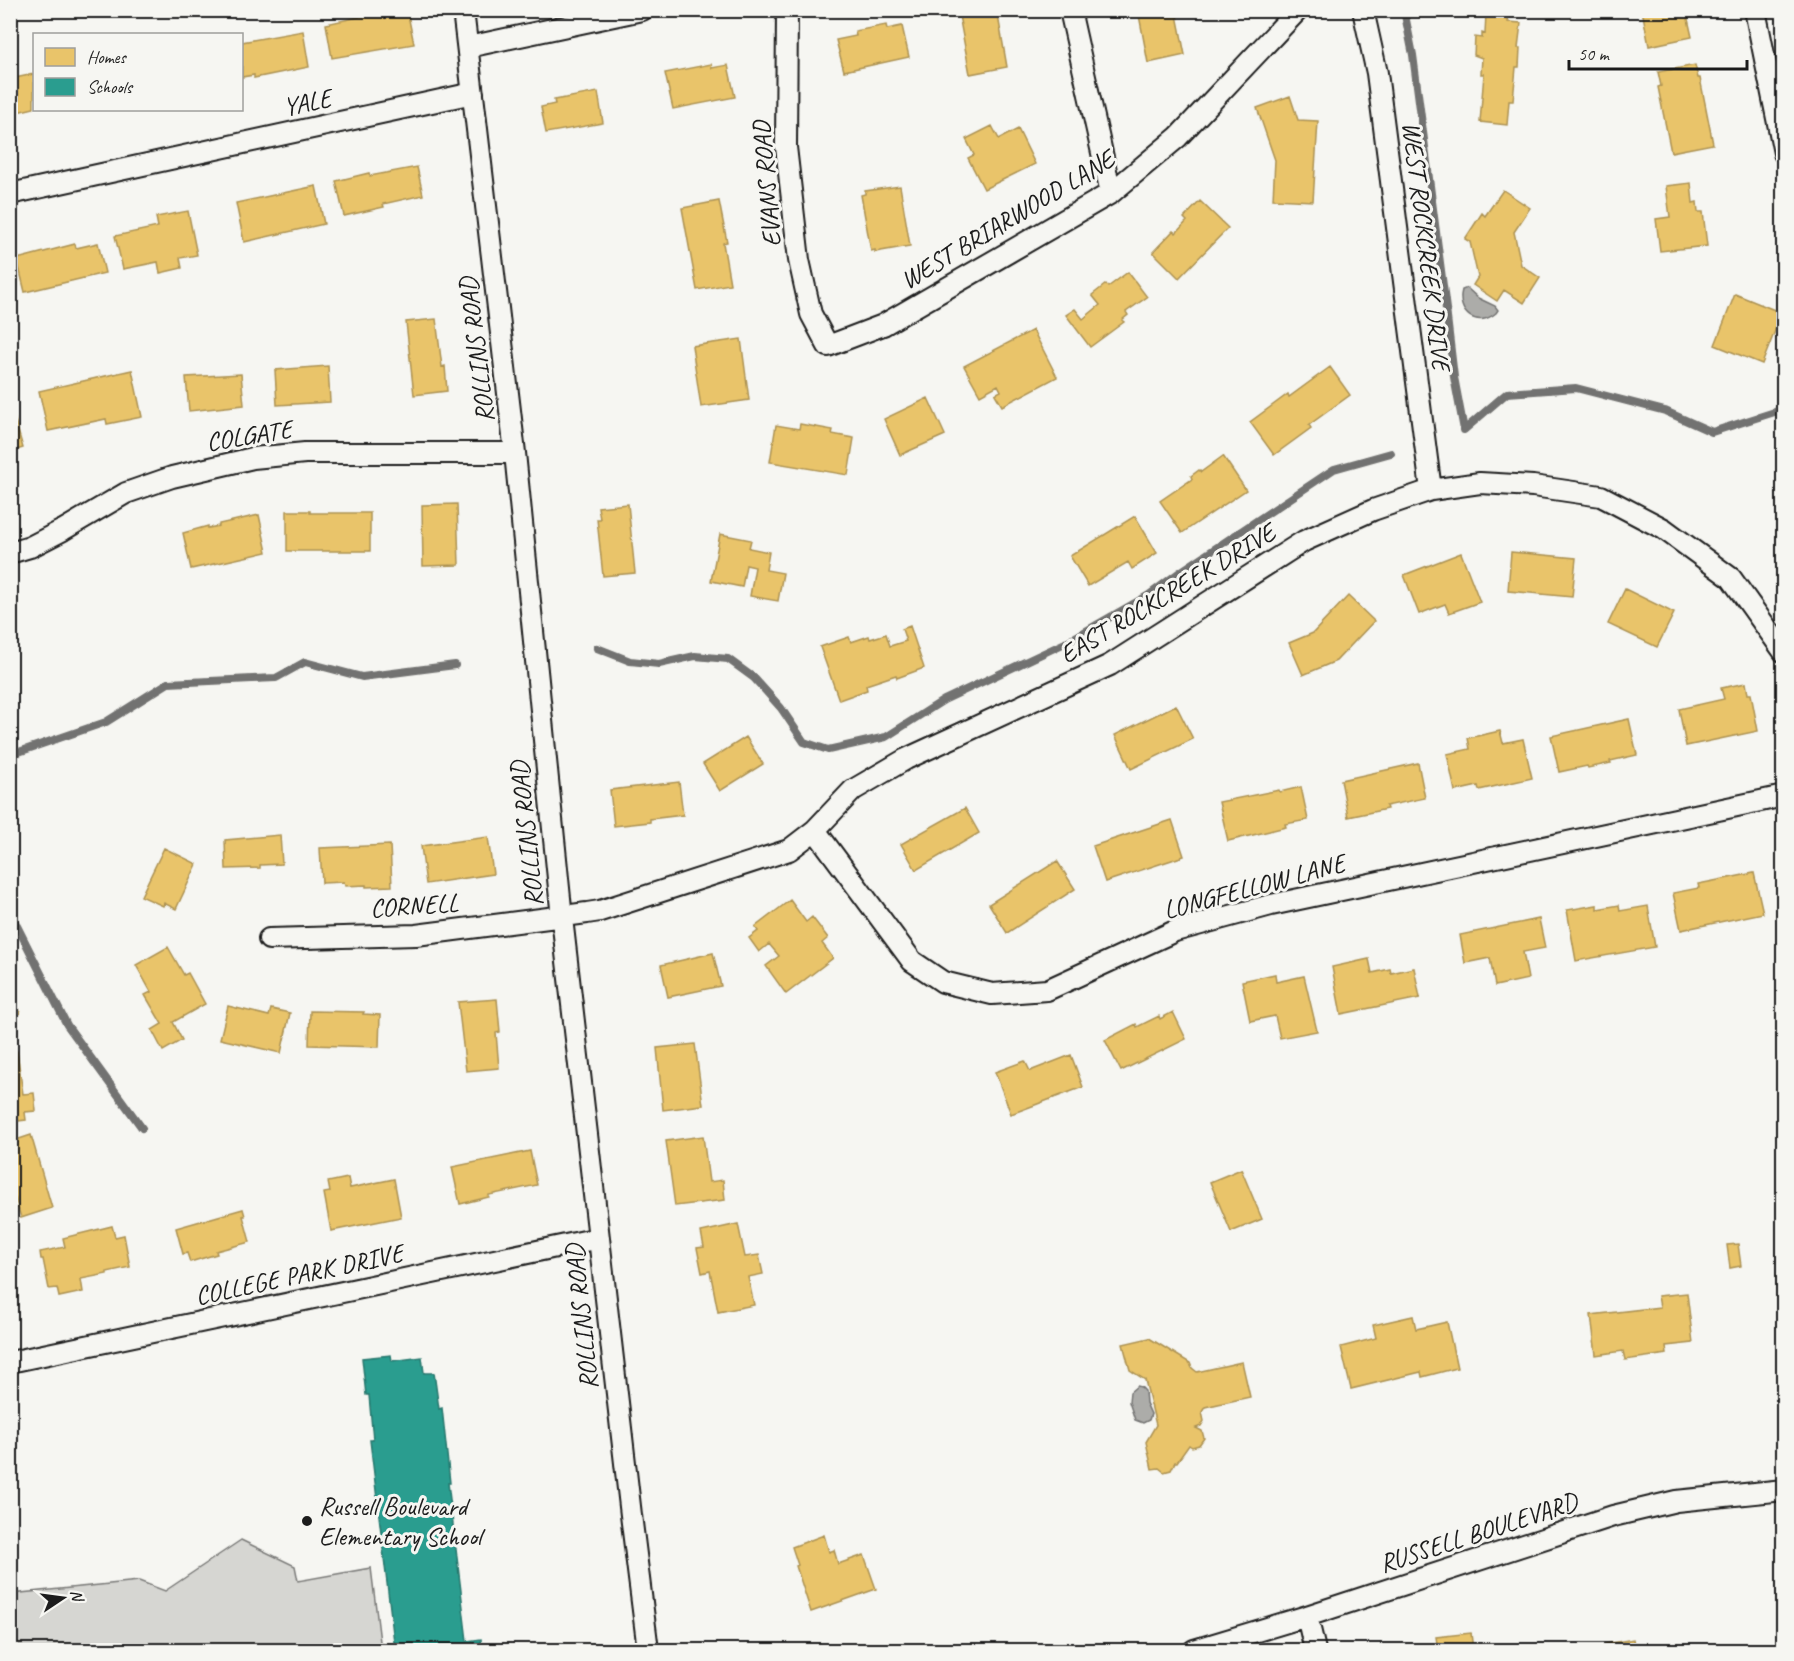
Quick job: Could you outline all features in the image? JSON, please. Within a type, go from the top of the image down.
[{"type":"street","name":"ROLLINS ROAD","points":[[464,10],[514,453],[562,918],[648,1650]]},
{"type":"street","points":[[468,46],[642,10]]},
{"type":"street","name":"EVANS ROAD","points":[[787,10],[786,147],[800,260],[811,314],[828,346]]},
{"type":"street","points":[[1070,10],[1111,193]]},
{"type":"street","name":"WEST BRIARWOOD LANE","points":[[828,346],[883,325],[1111,193],[1178,137],[1298,10]]},
{"type":"street","name":"WEST ROCKCREEK DRIVE","points":[[1363,10],[1377,73],[1431,490]]},
{"type":"street","points":[[1755,10],[1784,153]]},
{"type":"street","name":"YALE","points":[[10,194],[474,93]]},
{"type":"street","name":"COLGATE","points":[[10,553],[30,547],[63,530],[126,493],[172,477],[253,458],[305,453],[514,453]]},
{"type":"street","name":"EAST ROCKCREEK DRIVE","points":[[562,918],[600,911],[789,850],[814,830],[853,790],[906,759],[1110,665],[1304,541],[1373,510],[1431,490],[1480,483],[1533,486],[1601,496],[1664,529],[1731,578],[1784,652]]},
{"type":"street","name":"LONGFELLOW LANE","points":[[814,830],[912,961],[943,982],[992,994],[1047,990],[1175,931],[1271,905],[1784,796]]},
{"type":"street","name":"CORNELL","points":[[269,939],[416,935],[562,918]]},
{"type":"street","name":"COLLEGE PARK DRIVE","points":[[12,1357],[599,1238]]},
{"type":"street","name":"RUSSELL BOULEVARD","points":[[1194,1650],[1307,1616],[1613,1516],[1676,1501],[1784,1490]]},
{"type":"street","points":[[1307,1616],[1315,1650]]},
{"type":"shaded area","points":[[1467,288],[1478,298],[1495,306],[1498,310],[1496,313],[1489,318],[1475,319],[1465,312],[1461,298],[1462,290]]},
{"type":"shaded area","points":[[1137,1386],[1145,1391],[1146,1403],[1151,1414],[1149,1420],[1143,1423],[1135,1420],[1129,1402],[1130,1392]]},
{"type":"shaded area","points":[[241,1540],[295,1566],[298,1581],[371,1568],[381,1650],[11,1650],[11,1594],[139,1581],[165,1591]]},
{"type":"building: Homes","points":[[358,10],[407,10],[414,44],[332,58],[326,24],[359,17]]},
{"type":"building: Homes","points":[[958,10],[997,10],[1007,67],[970,74]]},
{"type":"building: Homes","points":[[1140,10],[1176,10],[1185,55],[1148,63]]},
{"type":"building: Homes","points":[[1482,10],[1509,10],[1508,22],[1521,23],[1518,48],[1520,48],[1519,67],[1516,67],[1513,101],[1509,101],[1507,125],[1480,122],[1484,74],[1481,74],[1482,58],[1474,55],[1475,37],[1482,38],[1482,33],[1485,34],[1486,13]]},
{"type":"building: Homes","points":[[1642,10],[1686,10],[1692,37],[1649,46]]},
{"type":"building: Homes","points":[[886,25],[887,29],[902,26],[909,57],[844,71],[836,40],[856,36],[855,31]]},
{"type":"building: Homes","points":[[303,31],[309,67],[254,78],[254,75],[243,77],[243,42]]},
{"type":"building: Homes","points":[[711,64],[712,68],[728,65],[735,97],[673,109],[665,73]]},
{"type":"building: Homes","points":[[1695,65],[1698,78],[1700,78],[1713,144],[1671,152],[1658,87],[1661,86],[1658,72]]},
{"type":"building: Homes","points":[[33,74],[33,108],[17,112],[10,79]]},
{"type":"building: Homes","points":[[598,92],[603,123],[546,133],[541,107],[555,104],[554,100]]},
{"type":"building: Homes","points":[[1290,96],[1298,120],[1318,121],[1313,201],[1273,199],[1275,160],[1257,108]]},
{"type":"building: Homes","points":[[992,126],[999,139],[1018,129],[1035,164],[984,189],[968,158],[974,155],[966,139]]},
{"type":"building: Homes","points":[[417,167],[423,195],[344,216],[336,181],[369,173],[370,176]]},
{"type":"building: Homes","points":[[1691,183],[1693,203],[1697,202],[1698,212],[1703,212],[1707,246],[1660,251],[1656,219],[1670,217],[1666,186]]},
{"type":"building: Homes","points":[[316,186],[324,224],[244,242],[236,203]]},
{"type":"building: Homes","points":[[900,186],[910,246],[871,251],[861,195],[865,194],[865,191]]},
{"type":"building: Homes","points":[[1503,190],[1530,208],[1514,232],[1521,265],[1540,278],[1524,303],[1504,290],[1497,301],[1473,285],[1478,277],[1470,242],[1465,239],[1482,213],[1485,216]]},
{"type":"building: Homes","points":[[719,201],[727,242],[723,243],[730,284],[697,290],[682,208]]},
{"type":"building: Homes","points":[[1200,201],[1228,228],[1179,278],[1153,252],[1173,231],[1176,233],[1187,221],[1184,218]]},
{"type":"building: Homes","points":[[188,211],[197,255],[180,258],[182,268],[160,273],[158,262],[123,269],[115,236],[158,227],[156,217]]},
{"type":"building: Homes","points":[[98,243],[105,273],[25,292],[17,259],[75,244],[76,248]]},
{"type":"building: Homes","points":[[1128,272],[1147,297],[1126,312],[1128,315],[1122,320],[1124,322],[1090,347],[1066,315],[1075,309],[1083,319],[1100,305],[1092,295],[1106,284],[1108,287]]},
{"type":"building: Homes","points":[[1735,294],[1782,313],[1762,364],[1715,345]]},
{"type":"building: Homes","points":[[436,319],[447,391],[414,395],[406,322]]},
{"type":"building: Homes","points":[[1033,330],[1057,377],[1002,406],[995,394],[1001,391],[998,385],[980,395],[964,366]]},
{"type":"building: Homes","points":[[741,339],[749,400],[701,407],[692,346]]},
{"type":"building: Homes","points":[[328,366],[330,402],[277,405],[275,370]]},
{"type":"building: Homes","points":[[1330,367],[1350,395],[1309,425],[1311,428],[1274,455],[1250,422]]},
{"type":"building: Homes","points":[[132,370],[142,417],[107,424],[106,419],[48,431],[39,391]]},
{"type":"building: Homes","points":[[241,374],[244,405],[189,411],[186,377]]},
{"type":"building: Homes","points":[[928,398],[945,435],[900,455],[884,419]]},
{"type":"building: Homes","points":[[10,413],[13,413],[23,448],[10,452]]},
{"type":"building: Homes","points":[[800,424],[833,430],[832,434],[854,438],[848,475],[770,462],[776,425],[799,429]]},
{"type":"building: Homes","points":[[1223,456],[1246,490],[1182,533],[1160,501],[1192,479],[1191,476],[1199,470],[1201,472]]},
{"type":"building: Homes","points":[[457,504],[459,565],[423,566],[422,505]]},
{"type":"building: Homes","points":[[628,504],[635,573],[603,576],[597,519],[600,519],[598,507]]},
{"type":"building: Homes","points":[[287,511],[370,513],[370,551],[287,551]]},
{"type":"building: Homes","points":[[259,515],[267,552],[191,569],[183,533]]},
{"type":"building: Homes","points":[[1135,516],[1157,553],[1132,569],[1128,562],[1088,586],[1070,556]]},
{"type":"building: Homes","points":[[720,534],[751,540],[749,548],[769,552],[766,570],[783,573],[778,601],[750,596],[755,567],[746,565],[742,587],[711,581]]},
{"type":"building: Homes","points":[[1511,552],[1576,558],[1572,597],[1508,591]]},
{"type":"building: Homes","points":[[1461,553],[1480,602],[1449,613],[1445,604],[1419,614],[1404,575]]},
{"type":"building: Homes","points":[[1625,589],[1674,613],[1657,647],[1608,624]]},
{"type":"building: Homes","points":[[1348,596],[1374,621],[1336,661],[1303,675],[1289,643],[1313,633]]},
{"type":"building: Homes","points":[[910,626],[924,668],[897,678],[896,675],[866,685],[867,690],[839,700],[820,647],[849,637],[851,642],[869,636],[870,639],[886,634],[890,646],[906,641],[902,629]]},
{"type":"building: Homes","points":[[1746,683],[1748,694],[1751,694],[1758,731],[1686,746],[1679,709],[1724,699],[1721,688]]},
{"type":"building: Homes","points":[[1176,705],[1193,739],[1131,769],[1115,735]]},
{"type":"building: Homes","points":[[1629,719],[1637,755],[1610,761],[1611,763],[1559,772],[1551,736]]},
{"type":"building: Homes","points":[[1500,731],[1503,743],[1523,739],[1532,778],[1479,790],[1478,786],[1455,791],[1447,754],[1470,749],[1468,738]]},
{"type":"building: Homes","points":[[746,737],[763,764],[720,791],[703,764]]},
{"type":"building: Homes","points":[[1418,763],[1425,798],[1348,817],[1341,780]]},
{"type":"building: Homes","points":[[679,782],[683,815],[614,826],[610,790]]},
{"type":"building: Homes","points":[[1301,787],[1308,820],[1285,824],[1286,827],[1228,841],[1219,802]]},
{"type":"building: Homes","points":[[965,808],[979,833],[916,870],[901,844]]},
{"type":"building: Homes","points":[[1172,820],[1184,856],[1105,882],[1093,846]]},
{"type":"building: Homes","points":[[280,835],[282,864],[260,865],[260,868],[226,869],[225,840]]},
{"type":"building: Homes","points":[[488,837],[493,874],[426,884],[421,846]]},
{"type":"building: Homes","points":[[390,845],[392,886],[366,887],[366,885],[345,886],[344,882],[322,883],[320,848]]},
{"type":"building: Homes","points":[[164,848],[197,864],[176,909],[141,896]]},
{"type":"building: Homes","points":[[1057,861],[1075,889],[1007,933],[989,904]]},
{"type":"building: Homes","points":[[1754,873],[1763,913],[1681,930],[1673,893],[1699,888],[1698,884]]},
{"type":"building: Homes","points":[[790,900],[806,922],[812,917],[828,938],[822,943],[833,958],[786,994],[766,966],[779,956],[769,944],[759,952],[749,938],[758,931],[755,927]]},
{"type":"building: Homes","points":[[1597,905],[1597,909],[1619,905],[1620,911],[1648,906],[1655,947],[1576,961],[1567,910]]},
{"type":"building: Homes","points":[[1539,919],[1545,948],[1523,952],[1528,979],[1495,986],[1490,958],[1465,963],[1460,935]]},
{"type":"building: Homes","points":[[168,947],[184,975],[188,973],[205,1004],[173,1022],[182,1040],[163,1051],[152,1030],[162,1024],[145,995],[151,992],[136,965]]},
{"type":"building: Homes","points":[[713,953],[721,986],[668,997],[661,965]]},
{"type":"building: Homes","points":[[1369,959],[1372,973],[1390,969],[1391,973],[1414,968],[1420,998],[1341,1014],[1332,967]]},
{"type":"building: Homes","points":[[1275,974],[1276,982],[1304,976],[1317,1031],[1280,1038],[1275,1016],[1250,1021],[1242,981]]},
{"type":"building: Homes","points":[[14,994],[20,1013],[10,1017],[10,995]]},
{"type":"building: Homes","points":[[497,999],[500,1032],[496,1033],[499,1068],[466,1071],[458,1002]]},
{"type":"building: Homes","points":[[228,1006],[269,1016],[271,1009],[290,1013],[281,1053],[220,1039]]},
{"type":"building: Homes","points":[[310,1011],[364,1012],[363,1014],[380,1015],[379,1047],[309,1045]]},
{"type":"building: Homes","points":[[1173,1012],[1186,1039],[1121,1071],[1105,1040],[1136,1024],[1137,1027]]},
{"type":"building: Homes","points":[[695,1044],[703,1105],[663,1110],[657,1048]]},
{"type":"building: Homes","points":[[17,1051],[23,1094],[34,1093],[36,1111],[25,1112],[26,1120],[10,1122],[10,1052]]},
{"type":"building: Homes","points":[[1071,1055],[1083,1087],[1011,1114],[995,1072],[1025,1061],[1030,1071]]},
{"type":"building: Homes","points":[[31,1135],[52,1208],[21,1218],[15,1197],[10,1199],[10,1142]]},
{"type":"building: Homes","points":[[703,1136],[709,1182],[723,1180],[725,1200],[675,1206],[666,1141]]},
{"type":"building: Homes","points":[[530,1151],[537,1185],[460,1204],[452,1167]]},
{"type":"building: Homes","points":[[1241,1169],[1262,1219],[1231,1232],[1210,1182]]},
{"type":"building: Homes","points":[[348,1178],[350,1188],[394,1179],[401,1217],[331,1231],[324,1193],[330,1192],[328,1182]]},
{"type":"building: Homes","points":[[243,1209],[250,1242],[216,1251],[217,1254],[190,1262],[187,1253],[183,1254],[176,1228]]},
{"type":"building: Homes","points":[[738,1224],[745,1257],[759,1255],[763,1274],[748,1277],[754,1305],[718,1312],[710,1271],[702,1273],[697,1248],[704,1247],[701,1232]]},
{"type":"building: Homes","points":[[112,1226],[115,1237],[124,1235],[130,1267],[81,1279],[83,1292],[59,1297],[57,1288],[49,1289],[40,1252],[65,1247],[63,1238]]},
{"type":"building: Homes","points":[[1738,1244],[1741,1266],[1730,1268],[1727,1245]]},
{"type":"building: Homes","points":[[1687,1293],[1693,1343],[1666,1346],[1667,1354],[1625,1360],[1623,1351],[1596,1355],[1591,1315],[1660,1307],[1658,1296]]},
{"type":"building: Homes","points":[[1413,1316],[1416,1329],[1447,1322],[1457,1368],[1422,1377],[1421,1372],[1351,1389],[1341,1347],[1376,1338],[1373,1325]]},
{"type":"building: Homes","points":[[1149,1338],[1190,1363],[1197,1372],[1242,1362],[1250,1397],[1205,1407],[1202,1412],[1204,1421],[1196,1428],[1202,1431],[1204,1438],[1199,1445],[1192,1447],[1189,1445],[1171,1470],[1164,1472],[1159,1468],[1152,1469],[1146,1442],[1156,1425],[1145,1380],[1130,1370],[1123,1344]]},
{"type":"building: Homes","points":[[824,1535],[829,1552],[834,1550],[838,1564],[864,1555],[876,1589],[811,1612],[792,1547]]},
{"type":"building: Homes","points":[[1471,1633],[1473,1650],[1438,1650],[1436,1637]]},
{"type":"building: Homes","points":[[1633,1639],[1635,1650],[1597,1650],[1606,1649],[1605,1644]]},
{"type":"building: Schools","name":"Russell Boulevard Elementary School","points":[[391,1355],[392,1361],[422,1357],[424,1373],[434,1373],[439,1409],[442,1408],[450,1483],[448,1483],[467,1641],[481,1639],[482,1650],[395,1650],[370,1440],[373,1440],[369,1395],[366,1395],[362,1358]]},
{"type":"waterway","points":[[1404,10],[1413,55],[1454,377],[1464,430],[1507,393],[1576,388],[1665,411],[1712,432],[1784,409]]},
{"type":"waterway","points":[[597,648],[630,661],[659,664],[695,656],[728,659],[754,678],[781,708],[804,742],[828,750],[886,737],[944,700],[1065,643],[1149,595],[1334,469],[1391,453]]},
{"type":"waterway","points":[[10,755],[106,722],[168,683],[276,678],[305,662],[362,677],[455,665]]},
{"type":"waterway","points":[[10,912],[67,1025],[142,1128]]},
{"type":"place","name":"Russell Boulevard Elementary School","points":[[307,1521]]}]
